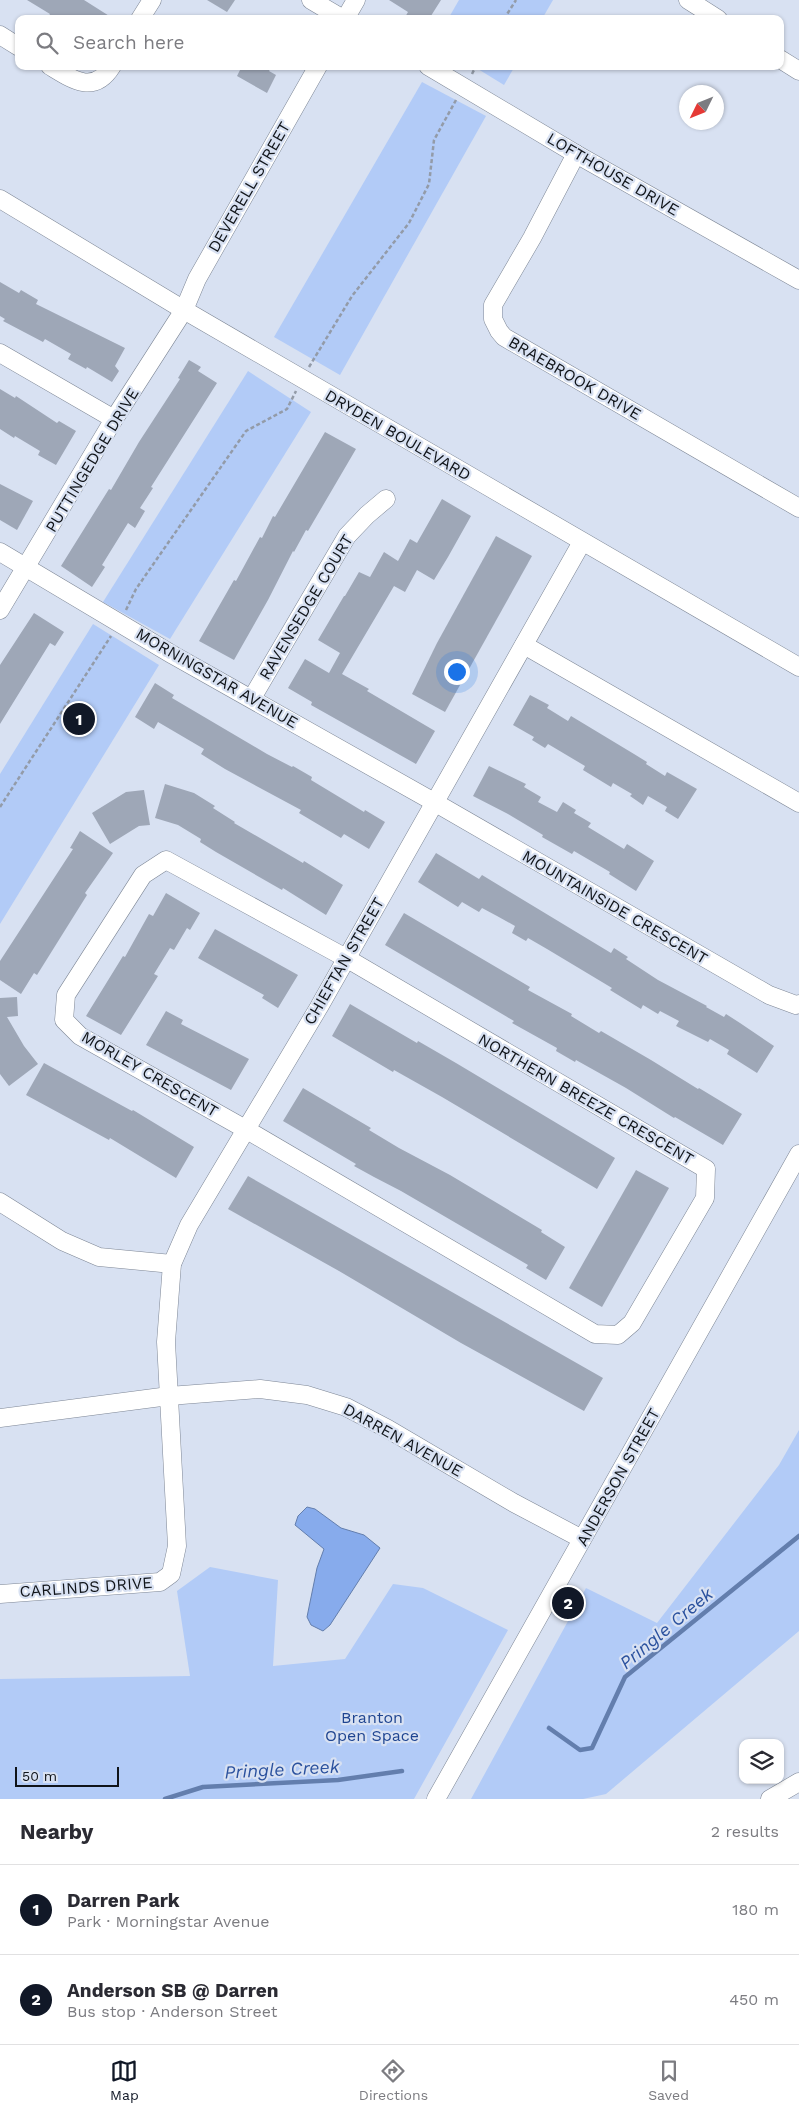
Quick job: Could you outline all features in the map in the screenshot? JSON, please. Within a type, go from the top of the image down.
[{"type":"street","points":[[143,15],[152,0]]},
{"type":"street","points":[[311,0],[337,15]]},
{"type":"street","points":[[347,15],[356,0]]},
{"type":"street","points":[[688,0],[712,15]]},
{"type":"street","points":[[0,35],[15,44]]},
{"type":"street","points":[[784,62],[799,71]]},
{"type":"street","points":[[56,70],[75,82],[95,83],[106,76],[110,70]]},
{"type":"street","name":"DEVERELL STREET","points":[[184,310],[198,279],[316,70]]},
{"type":"street","name":"LOFTHOUSE DRIVE","points":[[435,70],[576,154],[799,280]]},
{"type":"street","name":"BRAEBROOK DRIVE","points":[[576,154],[532,238],[493,305],[493,319],[498,331],[504,337],[799,508]]},
{"type":"street","name":"DRYDEN BOULEVARD","points":[[0,200],[302,379],[799,667]]},
{"type":"street","name":"PUTTINGEDGE DRIVE","points":[[0,610],[27,568],[114,419],[184,310]]},
{"type":"street","points":[[0,352],[114,419]]},
{"type":"street","name":"RAVENSEDGE COURT","points":[[252,698],[347,536],[367,515],[386,500]]},
{"type":"street","name":"CHIEFTAN STREET","points":[[169,1396],[166,1342],[172,1264],[189,1225],[346,958],[582,542]]},
{"type":"street","name":"MORNINGSTAR AVENUE","points":[[0,552],[173,655],[434,802]]},
{"type":"street","points":[[524,645],[799,803]]},
{"type":"street","name":"MOUNTAINSIDE CRESCENT","points":[[434,802],[768,996],[796,1005],[799,1004]]},
{"type":"street","name":"MORLEY CRESCENT","points":[[246,1130],[80,1036],[64,1020],[66,995],[143,876],[166,860],[346,958]]},
{"type":"street","name":"NORTHERN BREEZE CRESCENT","points":[[246,1130],[595,1334],[618,1335],[632,1323],[705,1198],[706,1168],[346,958]]},
{"type":"street","name":"ANDERSON STREET","points":[[436,1799],[799,1154]]},
{"type":"street","points":[[0,1202],[62,1241],[99,1257],[172,1264]]},
{"type":"street","name":"DARREN AVENUE","points":[[0,1418],[169,1396],[260,1389],[307,1395],[346,1407],[388,1429],[514,1503],[582,1539]]},
{"type":"street","name":"CARLINDS DRIVE","points":[[0,1594],[160,1582],[171,1574],[177,1546],[169,1396]]},
{"type":"street","points":[[770,1799],[799,1782]]},
{"type":"path","points":[[507,15],[516,0]]},
{"type":"path","points":[[0,807],[119,623],[136,589],[246,430],[287,409],[302,379],[352,296],[409,223],[429,184],[434,140],[464,86]]},
{"type":"green space","points":[[459,0],[553,0],[544,15],[450,15]]},
{"type":"green space","points":[[480,70],[513,70],[504,85]]},
{"type":"green space","points":[[422,82],[486,116],[340,375],[274,337]]},
{"type":"green space","points":[[248,371],[311,412],[170,639],[103,602]]},
{"type":"green space","points":[[93,624],[159,665],[0,924],[0,774]]},
{"type":"green space","points":[[799,1430],[799,1631],[606,1794],[583,1799],[471,1799],[586,1588],[657,1623],[779,1465]]},
{"type":"green space","name":"Branton Open Space","points":[[210,1567],[278,1580],[273,1666],[345,1659],[393,1584],[423,1588],[508,1630],[414,1799],[0,1799],[0,1679],[190,1676],[177,1591]]},
{"type":"shaded area","points":[[307,1507],[315,1509],[341,1528],[364,1535],[380,1548],[330,1625],[323,1631],[311,1625],[307,1617],[317,1568],[324,1549],[295,1525],[298,1516]]},
{"type":"building","points":[[27,0],[84,0],[108,15],[49,15]]},
{"type":"building","points":[[207,0],[235,0],[227,12]]},
{"type":"building","points":[[389,0],[441,0],[432,15],[406,15],[408,12]]},
{"type":"building","points":[[240,70],[270,70],[276,75],[267,93],[237,76]]},
{"type":"building","points":[[0,282],[19,293],[21,290],[38,300],[36,304],[125,348],[115,366],[119,371],[112,382],[87,367],[86,369],[68,359],[71,354],[45,339],[43,342],[3,321],[5,319],[0,316]]},
{"type":"building","points":[[189,360],[201,367],[198,371],[217,383],[151,487],[153,488],[140,508],[145,511],[135,528],[128,523],[102,565],[105,567],[92,587],[61,566],[180,379],[178,378]]},
{"type":"building","points":[[0,389],[15,398],[16,396],[57,423],[59,421],[76,431],[56,465],[38,455],[40,451],[0,429]]},
{"type":"building","points":[[325,432],[356,449],[308,531],[306,530],[293,551],[234,660],[199,641],[234,580],[236,581],[260,537],[262,538],[273,516],[275,517]]},
{"type":"building","points":[[0,484],[33,501],[17,530],[0,520]]},
{"type":"building","points":[[442,499],[471,516],[448,557],[434,580],[417,570],[405,592],[394,586],[342,674],[435,731],[416,764],[311,705],[312,702],[288,688],[305,659],[329,673],[340,653],[318,640],[359,572],[370,577],[384,552],[398,561],[410,539],[417,543]]},
{"type":"building","points":[[496,536],[532,556],[445,712],[412,694],[437,643]]},
{"type":"building","points":[[34,613],[64,632],[55,646],[50,643],[0,724],[0,665]]},
{"type":"building","points":[[155,683],[174,695],[172,698],[267,754],[312,777],[311,780],[364,812],[365,810],[385,822],[369,849],[344,834],[341,838],[299,813],[301,810],[225,769],[201,754],[204,749],[158,722],[154,729],[135,717]]},
{"type":"building","points":[[530,695],[549,705],[547,708],[568,721],[571,716],[647,762],[646,764],[665,776],[667,772],[697,789],[678,819],[665,811],[667,807],[648,796],[643,805],[630,796],[632,794],[613,783],[611,787],[583,770],[585,766],[548,744],[545,748],[532,740],[534,737],[513,725]]},
{"type":"building","points":[[489,766],[526,784],[524,787],[541,797],[538,802],[557,812],[563,802],[576,810],[574,813],[591,823],[588,827],[624,849],[627,844],[654,861],[636,891],[609,874],[610,872],[574,851],[572,854],[508,814],[473,796]]},
{"type":"building","points":[[165,784],[194,793],[215,806],[213,808],[234,823],[303,863],[304,861],[343,885],[326,915],[283,888],[282,890],[216,852],[200,842],[201,839],[178,825],[155,818]]},
{"type":"building","points":[[144,790],[150,825],[139,826],[110,844],[92,813],[126,792]]},
{"type":"building","points":[[80,831],[113,853],[85,893],[87,895],[37,975],[34,973],[21,994],[0,980],[0,961],[73,849],[70,848]]},
{"type":"building","points":[[436,853],[479,879],[482,875],[611,953],[614,948],[628,957],[626,959],[658,980],[724,1017],[726,1014],[774,1046],[757,1073],[727,1054],[729,1050],[710,1039],[708,1042],[676,1026],[679,1021],[660,1011],[658,1014],[643,1005],[641,1009],[610,990],[612,988],[547,949],[528,938],[526,941],[512,933],[515,926],[497,916],[482,908],[479,912],[462,902],[458,907],[418,882]]},
{"type":"building","points":[[166,893],[200,913],[190,930],[187,928],[174,950],[170,948],[154,974],[158,976],[121,1035],[86,1016],[123,956],[125,957],[149,914],[153,916]]},
{"type":"building","points":[[404,913],[530,987],[528,990],[572,1014],[571,1016],[599,1033],[601,1031],[742,1114],[723,1145],[674,1118],[626,1088],[556,1051],[557,1048],[512,1023],[514,1021],[385,945]]},
{"type":"building","points":[[215,929],[298,975],[278,1008],[262,998],[264,995],[198,958]]},
{"type":"building","points":[[17,997],[18,1016],[7,1017],[24,1046],[38,1064],[9,1086],[0,1074],[0,998]]},
{"type":"building","points":[[350,1004],[456,1063],[615,1158],[597,1189],[442,1097],[394,1070],[393,1072],[332,1036]]},
{"type":"building","points":[[166,1011],[183,1020],[181,1024],[249,1059],[231,1090],[146,1045]]},
{"type":"building","points":[[44,1063],[133,1110],[194,1147],[176,1178],[110,1138],[109,1140],[26,1095]]},
{"type":"building","points":[[303,1088],[371,1128],[369,1130],[399,1148],[450,1175],[542,1230],[541,1232],[565,1247],[546,1280],[526,1268],[528,1265],[401,1191],[354,1166],[356,1164],[283,1121]]},
{"type":"building","points":[[636,1170],[669,1188],[602,1307],[569,1288]]},
{"type":"building","points":[[248,1176],[603,1378],[584,1411],[461,1343],[339,1271],[228,1209]]},
{"type":"waterway","name":"Pringle Creek","points":[[549,1728],[580,1750],[592,1748],[625,1677],[799,1536]]},
{"type":"waterway","name":"Pringle Creek","points":[[165,1799],[203,1787],[338,1780],[402,1771]]},
{"type":"place","name":"Darren Park","points":[[79,719]]},
{"type":"place","name":"Anderson SB @ Darren","points":[[568,1603]]}]
